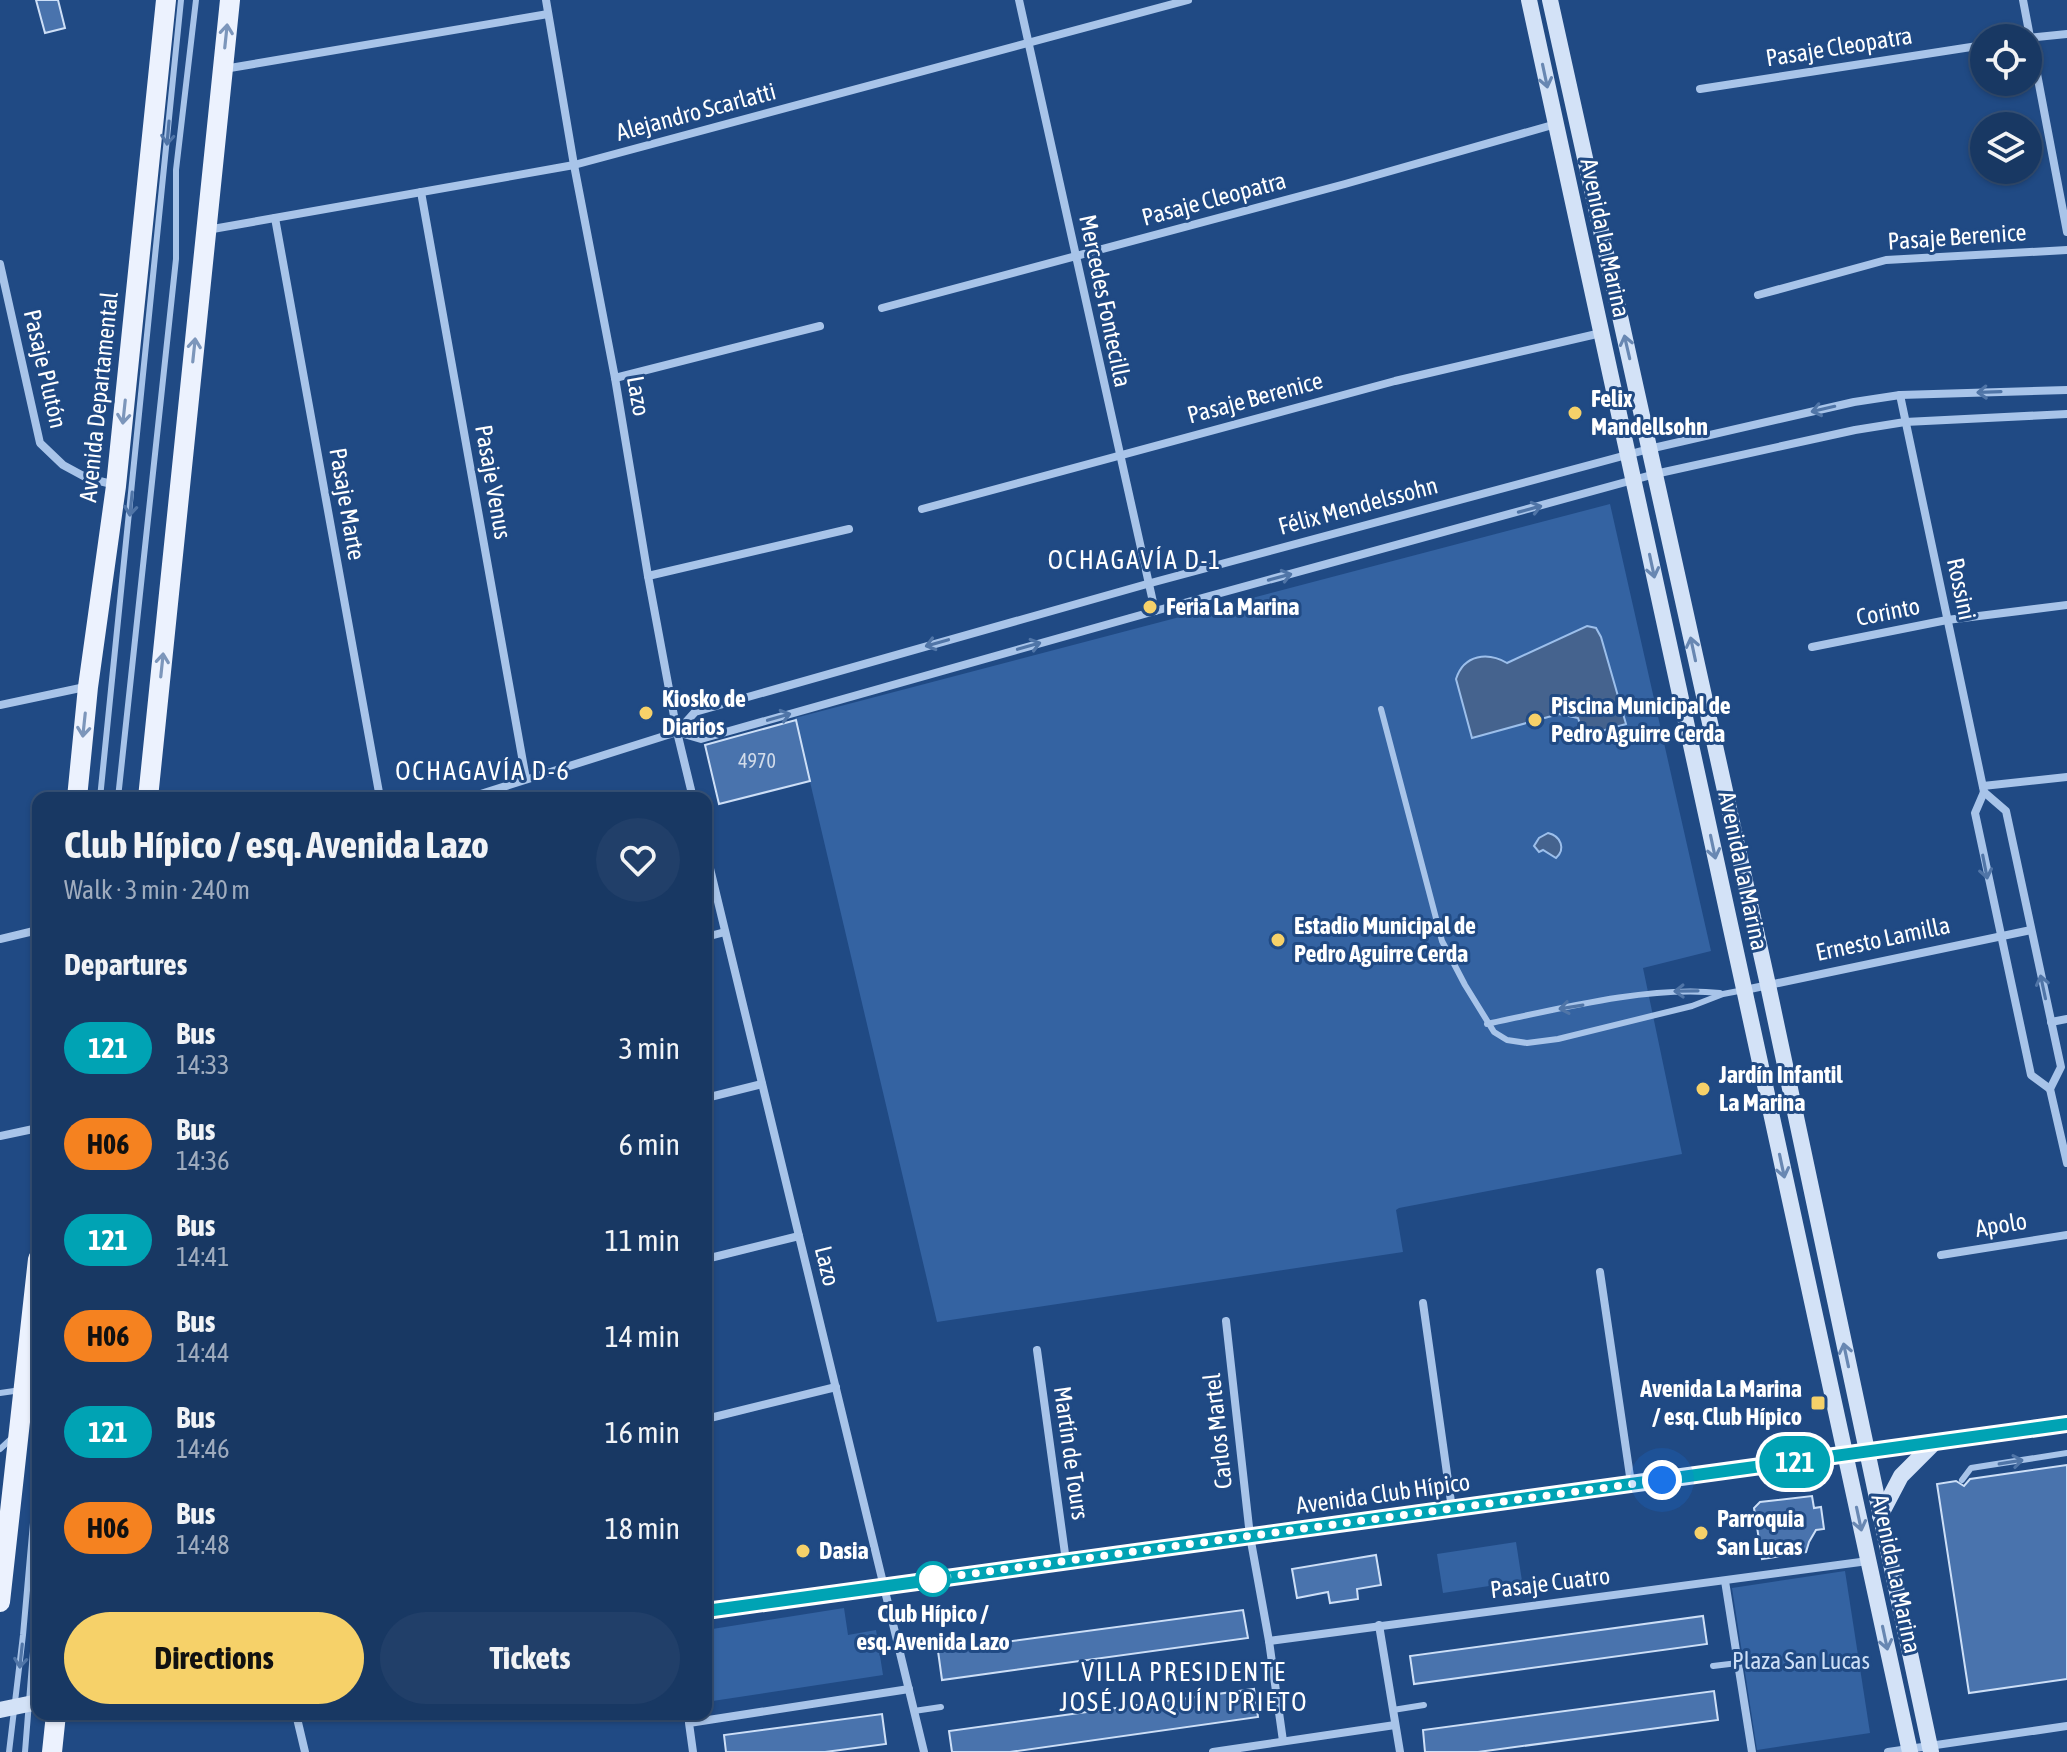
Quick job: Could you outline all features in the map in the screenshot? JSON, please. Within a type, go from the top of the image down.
[{"type":"main road","name":"Avenida Departamental","points":[[78,792],[88,687],[116,486],[166,0]]},
{"type":"main road","points":[[149,792],[230,0]]},
{"type":"main road","points":[[0,1602],[32,1315]]},
{"type":"main road","points":[[52,1752],[55,1720]]},
{"type":"street","name":"Lazo","points":[[546,0],[648,576],[677,732],[692,792]]},
{"type":"street","name":"Mercedes Fontecilla","points":[[1019,0],[1155,611]]},
{"type":"street","name":"Alejandro Scarlatti","points":[[206,230],[574,165],[1188,0]]},
{"type":"street","name":"Avenida La Marina","points":[[1529,0],[1910,1750]]},
{"type":"street","name":"Avenida La Marina","points":[[1550,0],[1768,985],[1931,1749]]},
{"type":"street","points":[[2023,0],[2027,24]]},
{"type":"street","points":[[223,69],[548,14]]},
{"type":"street","points":[[2042,37],[2067,34]]},
{"type":"street","name":"Pasaje Cleopatra","points":[[1700,89],[1970,47]]},
{"type":"street","points":[[2040,96],[2067,232]]},
{"type":"street","name":"Pasaje Cleopatra","points":[[882,308],[1556,124]]},
{"type":"street","name":"Pasaje Venus","points":[[421,192],[526,779]]},
{"type":"street","name":"Pasaje Marte","points":[[275,218],[379,792]]},
{"type":"street","points":[[1581,239],[1602,235]]},
{"type":"street","name":"Pasaje Berenice","points":[[1758,295],[1886,260],[2067,250]]},
{"type":"street","name":"Pasaje Plutón","points":[[0,264],[40,443],[63,465],[87,478],[116,486]]},
{"type":"street","points":[[615,378],[820,326]]},
{"type":"street","name":"Pasaje Berenice","points":[[922,509],[1395,381],[1601,333]]},
{"type":"street","name":"Félix Mendelssohn","points":[[486,792],[677,732],[695,712],[1147,584],[1649,449],[1854,402],[1900,395],[2067,390]]},
{"type":"street","name":"Rossini","points":[[1900,395],[1983,789],[1975,813],[2000,935],[2031,1075],[2050,1089]]},
{"type":"street","name":"Félix Mendelssohn","points":[[677,732],[701,739],[1655,474],[1905,422],[2067,414]]},
{"type":"street","points":[[648,576],[849,529]]},
{"type":"street","name":"Corinto","points":[[1812,647],[1947,620],[2067,605]]},
{"type":"street","points":[[0,705],[88,687]]},
{"type":"street","points":[[1983,789],[2067,777]]},
{"type":"street","name":"Rossini","points":[[1983,789],[2006,811],[2061,1067],[2050,1089],[2067,1163]]},
{"type":"street","points":[[1704,805],[1727,801]]},
{"type":"street","points":[[1719,876],[1742,871]]},
{"type":"street","name":"Lazo","points":[[712,877],[924,1752]]},
{"type":"street","name":"Ernesto Lamilla","points":[[1744,990],[2031,930]]},
{"type":"street","points":[[0,939],[32,931]]},
{"type":"street","points":[[712,935],[725,932]]},
{"type":"street","points":[[2051,1022],[2067,1019]]},
{"type":"street","points":[[712,1096],[762,1084]]},
{"type":"street","points":[[1773,1124],[1796,1120]]},
{"type":"street","points":[[0,1136],[32,1129]]},
{"type":"street","name":"Apolo","points":[[1941,1255],[2067,1235]]},
{"type":"street","points":[[712,1258],[799,1236]]},
{"type":"street","points":[[1804,1265],[1826,1261]]},
{"type":"street","points":[[1600,1272],[1631,1484]]},
{"type":"street","points":[[1423,1303],[1452,1509]]},
{"type":"street","name":"Carlos Martel","points":[[1226,1321],[1250,1536],[1283,1741]]},
{"type":"street","name":"Martín de Tours","points":[[1037,1350],[1066,1561]]},
{"type":"street","points":[[712,1418],[836,1387]]},
{"type":"street","name":"Avenida Club Hípico","points":[[712,1610],[2067,1424]]},
{"type":"street","points":[[1880,1516],[1901,1476],[1934,1443]]},
{"type":"street","name":"Pasaje Cuatro","points":[[1269,1641],[1868,1561]]},
{"type":"street","points":[[1725,1581],[1752,1752]]},
{"type":"street","points":[[1379,1625],[1400,1752]]},
{"type":"street","points":[[712,1719],[909,1689]]},
{"type":"street","points":[[297,1720],[305,1752]]},
{"type":"street","points":[[693,1752],[689,1723],[708,1720]]},
{"type":"street","points":[[1213,1752],[1395,1725]]},
{"type":"street","points":[[1888,1752],[1931,1749],[2067,1726]]},
{"type":"lane","points":[[101,792],[181,0]]},
{"type":"lane","points":[[119,792],[176,259],[176,170],[196,0]]},
{"type":"lane","points":[[1381,709],[1442,941],[1494,1032],[1507,1040],[1527,1043],[1558,1039],[1744,990]]},
{"type":"lane","points":[[1487,1024],[1553,1010],[1687,989],[1723,994]]},
{"type":"lane","points":[[0,1393],[24,1389]]},
{"type":"lane","points":[[0,1449],[20,1431]]},
{"type":"lane","points":[[1962,1480],[1971,1468],[2067,1453]]},
{"type":"lane","points":[[25,1752],[21,1705],[32,1551]]},
{"type":"lane","points":[[9,1752],[21,1705],[32,1630]]},
{"type":"lane","points":[[1713,1666],[1738,1663]]},
{"type":"lane","points":[[1393,1710],[1424,1705]]},
{"type":"lane","points":[[914,1711],[941,1707]]},
{"type":"green space","name":"Estadio Municipal de Pedro Aguirre Cerda","points":[[1610,504],[1711,951],[1643,968],[1682,1154],[1399,1208],[1396,1210],[1403,1252],[937,1322],[795,718]]},
{"type":"green space","points":[[1516,1542],[1522,1581],[1443,1593],[1437,1554]]},
{"type":"green space","name":"Plaza San Lucas","points":[[1845,1571],[1870,1733],[1757,1750],[1732,1588]]},
{"type":"green space","points":[[844,1608],[848,1635],[876,1630],[883,1675],[712,1701],[712,1629]]},
{"type":"shaded area","points":[[1587,626],[1596,628],[1601,637],[1626,724],[1577,738],[1578,718],[1559,714],[1472,738],[1456,679],[1465,664],[1485,657],[1507,663]]},
{"type":"shaded area","points":[[1548,833],[1561,843],[1561,851],[1556,858],[1543,850],[1539,852],[1534,846],[1539,838]]},
{"type":"building","points":[[36,0],[58,0],[65,28],[45,33]]},
{"type":"building","points":[[796,720],[810,781],[719,804],[705,745]]},
{"type":"building","points":[[2067,1465],[2067,1679],[1969,1693],[1937,1484],[1956,1481],[1964,1486],[1970,1479]]},
{"type":"building","points":[[1812,1496],[1814,1508],[1821,1507],[1824,1529],[1816,1530],[1806,1552],[1762,1559],[1754,1508],[1760,1502]]},
{"type":"building","points":[[1376,1555],[1381,1585],[1357,1589],[1358,1599],[1330,1603],[1328,1592],[1297,1598],[1292,1569]]},
{"type":"building","points":[[1243,1610],[1248,1638],[942,1680],[938,1651]]},
{"type":"building","points":[[1703,1616],[1707,1644],[1414,1684],[1410,1656]]},
{"type":"building","points":[[1254,1689],[1258,1717],[1010,1752],[952,1752],[949,1731]]},
{"type":"building","points":[[1714,1691],[1718,1720],[1478,1752],[1425,1752],[1423,1730]]},
{"type":"building","points":[[882,1714],[886,1744],[825,1752],[726,1752],[724,1735]]},
{"type":"bus line","name":"121","points":[[712,1610],[2067,1424]]},
{"type":"place","name":"Felix Mandellsohn","points":[[1575,413]]},
{"type":"place","name":"Feria La Marina","points":[[1150,607]]},
{"type":"place","name":"Kiosko de Diarios","points":[[646,713]]},
{"type":"place","name":"Piscina Municipal de Pedro Aguirre Cerda","points":[[1535,720]]},
{"type":"place","name":"Estadio Municipal de Pedro Aguirre Cerda","points":[[1278,940]]},
{"type":"place","name":"Jardín Infantil La Marina","points":[[1703,1089]]},
{"type":"place","name":"Avenida La Marina / esq. Club Hípico","points":[[1818,1403]]},
{"type":"place","name":"Parroquia San Lucas","points":[[1701,1533]]},
{"type":"place","name":"Dasia","points":[[803,1551]]},
{"type":"place","name":"Club Hípico / esq. Avenida Lazo","points":[[933,1579]]},
{"type":"district","name":"OCHAGAVÍA D-1","points":[[1135,560]]},
{"type":"district","name":"OCHAGAVÍA D-6","points":[[483,771]]},
{"type":"district","name":"VILLA PRESIDENTE JOSÉ JOAQUÍN PRIETO","points":[[1184,1687]]},
{"type":"route","points":[[933,1579],[1662,1480]]}]
